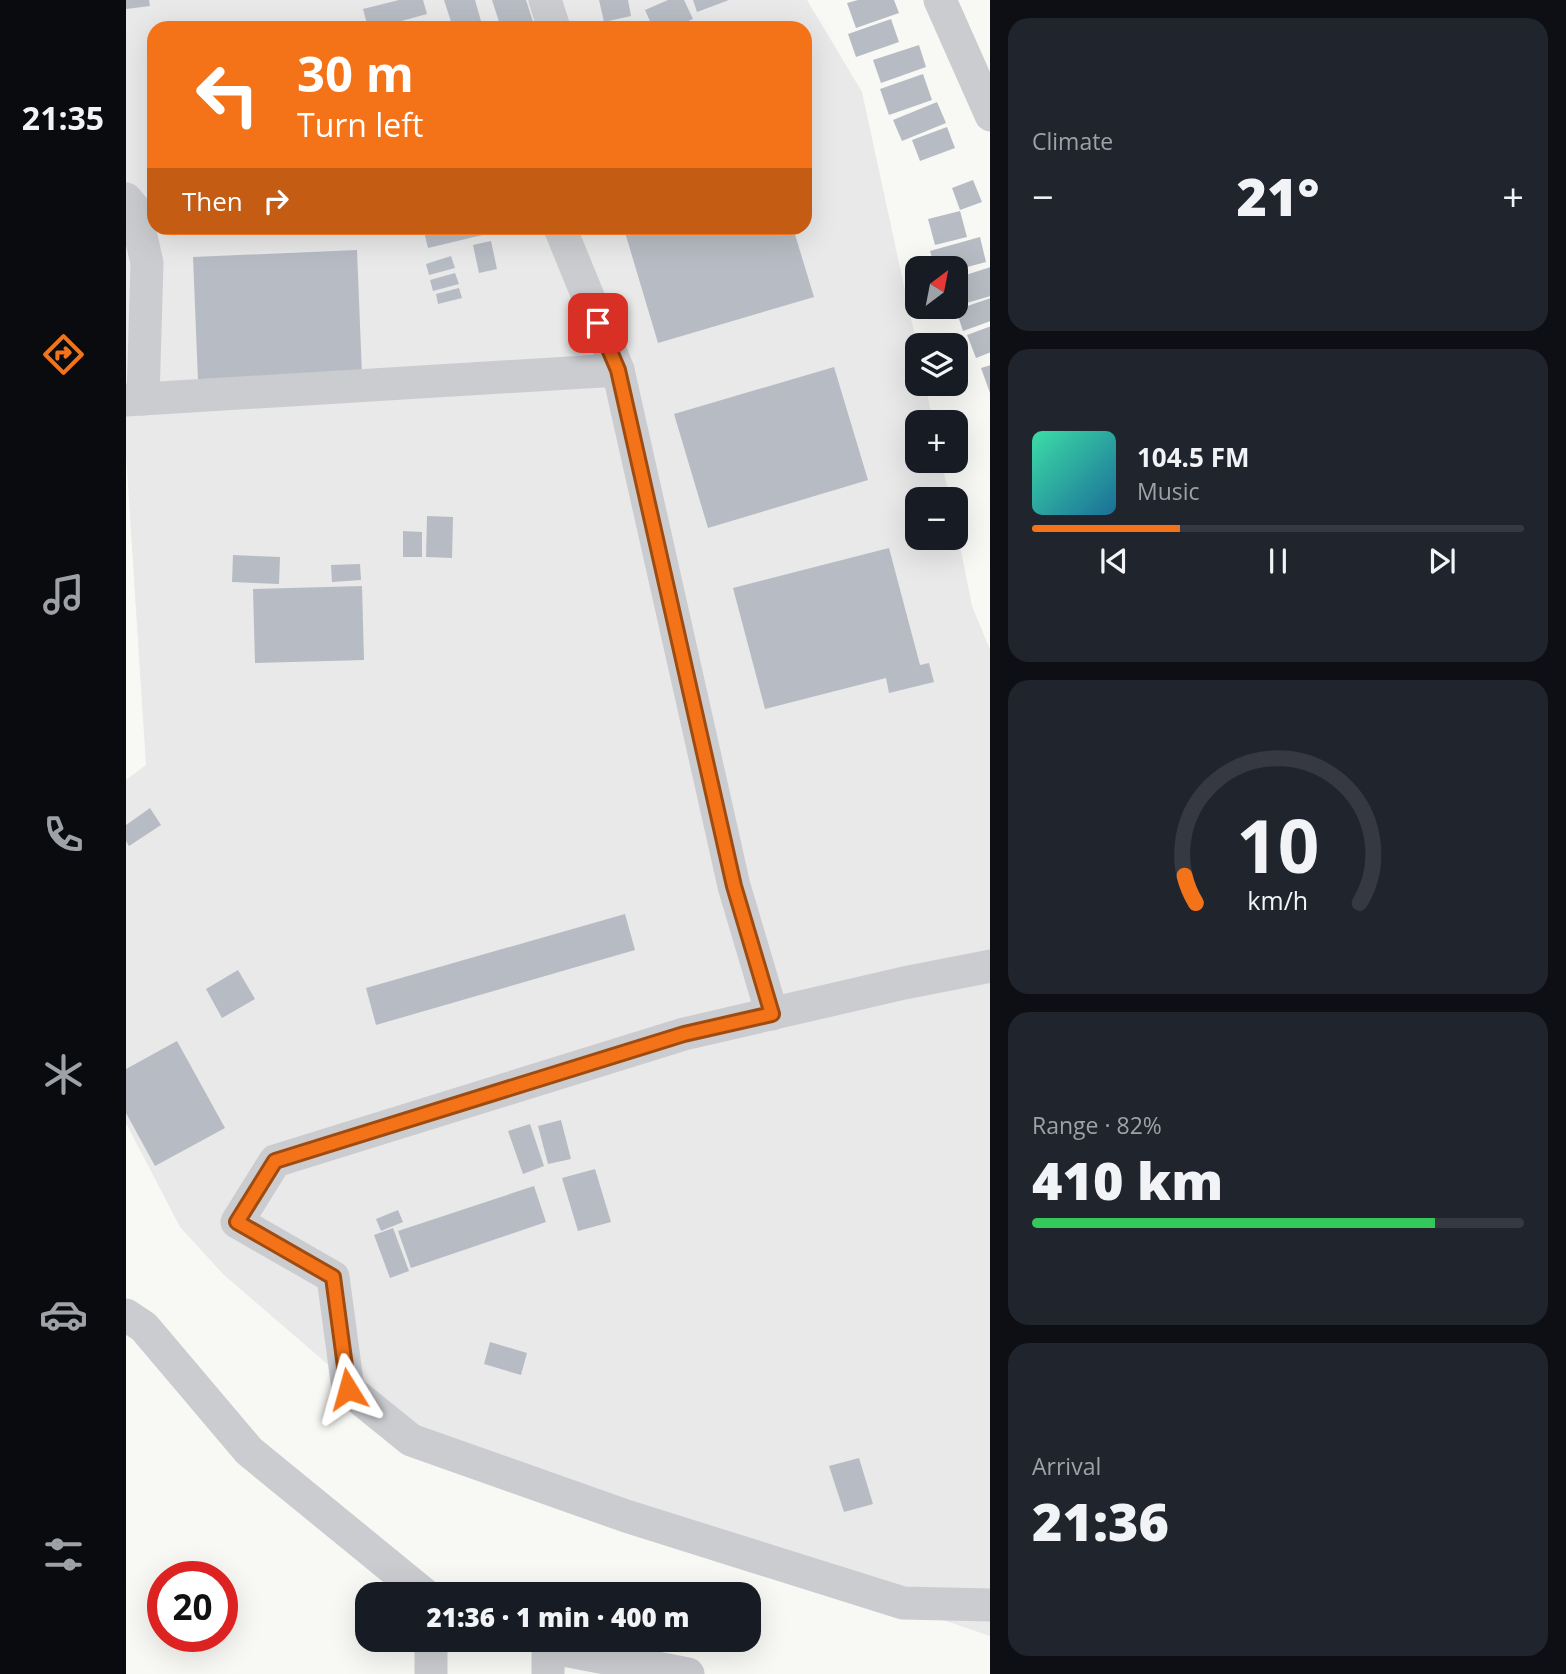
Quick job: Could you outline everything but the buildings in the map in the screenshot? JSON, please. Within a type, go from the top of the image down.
[{"type":"street","points":[[545,0],[552,21]]},
{"type":"street","points":[[940,0],[990,115]]},
{"type":"street","points":[[126,200],[135,210],[147,263],[134,400],[618,370]]},
{"type":"street","points":[[563,235],[618,370],[734,886],[772,1014]]},
{"type":"street","points":[[990,966],[684,1034],[275,1161],[237,1222],[333,1277],[348,1389],[411,1440],[626,1516],[902,1603],[990,1605]]},
{"type":"street","points":[[126,1315],[145,1327],[249,1451],[409,1582]]},
{"type":"street","points":[[548,1674],[548,1647],[688,1674]]},
{"type":"street","points":[[431,1652],[431,1674]]},
{"type":"shaded area","points":[[126,0],[807,0],[862,92],[905,291],[905,319],[911,319],[914,333],[905,333],[905,396],[928,396],[931,410],[905,410],[905,473],[944,473],[947,487],[905,487],[905,550],[961,550],[972,606],[990,650],[990,1636],[669,1526],[405,1431],[224,1275],[180,1227],[126,1123],[126,780],[146,765],[126,454]]},
{"type":"route","points":[[348,1389],[333,1277],[237,1222],[275,1161],[684,1034],[772,1014],[734,886],[618,370],[598,323]]}]
